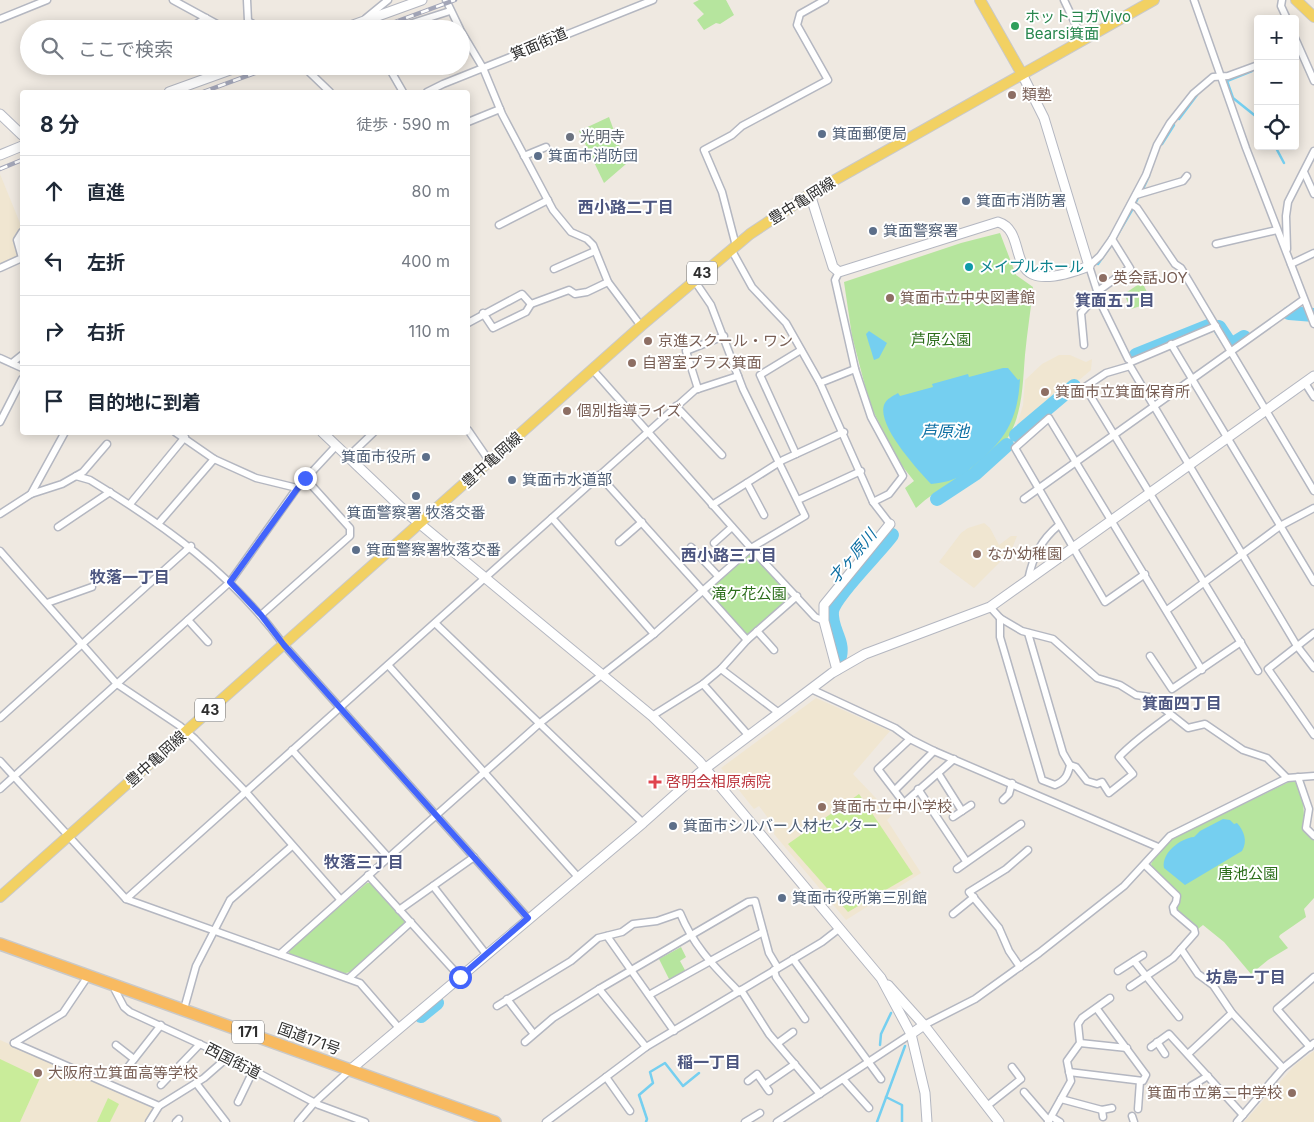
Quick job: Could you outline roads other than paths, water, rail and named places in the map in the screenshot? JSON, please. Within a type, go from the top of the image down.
[{"type":"highway","name":"国道171号","points":[[0,944],[495,1122]]},
{"type":"main road","points":[[980,0],[1022,74]]},
{"type":"main road","name":"豊中亀岡線","points":[[0,897],[641,326],[733,248],[810,194],[1154,0]]},
{"type":"main road","points":[[1296,0],[1314,17]]},
{"type":"street","points":[[0,19],[47,0]]},
{"type":"street","points":[[173,0],[210,20]]},
{"type":"street","points":[[246,0],[248,20]]},
{"type":"street","points":[[365,20],[388,0]]},
{"type":"street","points":[[367,20],[422,0]]},
{"type":"street","points":[[446,0],[455,20]]},
{"type":"street","name":"箕面街道","points":[[470,74],[653,0]]},
{"type":"street","points":[[825,0],[800,14],[797,25],[828,80],[742,126],[732,135],[704,150],[722,192],[733,248],[752,287],[786,323],[820,383],[844,432],[874,502],[890,524],[831,594],[824,605],[824,621],[837,670]]},
{"type":"street","points":[[1064,0],[1082,40]]},
{"type":"street","points":[[1194,0],[1277,230],[1314,324]]},
{"type":"street","points":[[1282,0],[1286,15]]},
{"type":"street","points":[[422,20],[450,11]]},
{"type":"street","points":[[470,46],[483,68],[500,109],[548,200],[563,224],[571,232],[587,239],[595,251],[608,282],[641,326]]},
{"type":"street","points":[[1299,52],[1314,81]]},
{"type":"street","points":[[874,502],[889,494],[903,476],[871,417],[855,369],[835,280],[839,272],[998,222],[1006,225],[1012,232],[1020,262],[1026,270],[1036,276],[1064,276],[1089,266],[1100,256],[1112,239],[1146,175],[1157,145],[1170,123],[1210,78],[1254,66]]},
{"type":"street","points":[[1022,74],[1044,118],[1098,294],[1130,361],[1216,326]]},
{"type":"street","points":[[175,90],[216,75]]},
{"type":"street","points":[[312,75],[328,90]]},
{"type":"street","points":[[394,75],[403,90]]},
{"type":"street","name":"箕面街道","points":[[432,90],[467,75]]},
{"type":"street","points":[[470,121],[500,109]]},
{"type":"street","points":[[0,114],[20,133]]},
{"type":"street","points":[[0,155],[20,147]]},
{"type":"street","points":[[524,156],[546,147]]},
{"type":"street","points":[[1287,252],[1286,216],[1288,202],[1314,151]]},
{"type":"street","points":[[1304,172],[1314,194]]},
{"type":"street","points":[[1136,195],[1183,181],[1187,176]]},
{"type":"street","points":[[810,194],[833,267],[839,272]]},
{"type":"street","points":[[499,225],[548,200]]},
{"type":"street","points":[[1131,204],[1137,208],[1175,264],[1181,268],[1314,491]]},
{"type":"street","points":[[1216,244],[1277,230]]},
{"type":"street","points":[[20,235],[17,240],[20,251]]},
{"type":"street","points":[[1084,345],[1081,312],[1098,294],[1130,268],[1112,239]]},
{"type":"street","points":[[554,269],[595,251]]},
{"type":"street","points":[[1291,264],[1314,252]]},
{"type":"street","points":[[0,268],[20,259]]},
{"type":"street","points":[[280,954],[540,723],[654,634],[751,548],[805,516],[778,465],[738,376],[711,304],[694,280]]},
{"type":"street","points":[[483,313],[493,328],[526,312],[531,304],[569,290],[575,294],[587,292],[608,282]]},
{"type":"street","points":[[470,322],[483,313],[522,294],[531,304]]},
{"type":"street","points":[[1024,499],[1303,300]]},
{"type":"street","points":[[698,389],[686,351],[724,336]]},
{"type":"street","points":[[1171,344],[1314,582]]},
{"type":"street","points":[[796,454],[760,374],[801,350]]},
{"type":"street","points":[[12,363],[20,357]]},
{"type":"street","points":[[0,358],[20,367]]},
{"type":"street","points":[[1258,671],[1085,387],[1106,373],[1130,366],[1297,646],[1314,668]]},
{"type":"street","points":[[820,383],[855,369]]},
{"type":"street","points":[[593,370],[646,432],[751,548],[816,617],[824,621]]},
{"type":"street","points":[[126,899],[676,406],[698,389],[738,376]]},
{"type":"street","points":[[302,1120],[314,1103],[350,1070],[643,823],[705,768],[811,689],[837,670],[865,654],[990,607],[1314,376]]},
{"type":"street","points":[[0,422],[20,383]]},
{"type":"street","points":[[1305,383],[1314,398]]},
{"type":"street","points":[[676,406],[722,455]]},
{"type":"street","points":[[1145,574],[1105,602],[1015,448],[1049,418],[1076,461],[1167,610],[1202,670]]},
{"type":"street","points":[[712,504],[796,454],[844,432]]},
{"type":"street","points":[[470,433],[490,462]]},
{"type":"street","points":[[31,494],[63,435]]},
{"type":"street","points":[[181,435],[214,459],[256,478],[297,488]]},
{"type":"street","points":[[325,435],[420,524],[681,742],[881,978],[906,1003],[999,1122]]},
{"type":"street","points":[[348,457],[372,435]]},
{"type":"street","points":[[130,504],[185,437]]},
{"type":"street","points":[[0,514],[31,494],[62,484],[83,472],[107,444]]},
{"type":"street","points":[[0,789],[230,582],[297,488],[336,446]]},
{"type":"street","points":[[158,524],[214,459]]},
{"type":"street","points":[[798,500],[861,471]]},
{"type":"street","points":[[599,475],[747,640]]},
{"type":"street","points":[[76,476],[90,480],[130,504],[190,546],[230,582],[528,918]]},
{"type":"street","points":[[261,615],[350,536],[350,528],[305,478]]},
{"type":"street","points":[[747,484],[764,515]]},
{"type":"street","points":[[58,527],[110,492]]},
{"type":"street","points":[[1167,610],[1280,526],[1314,508]]},
{"type":"street","points":[[552,518],[654,634]]},
{"type":"street","points":[[619,542],[642,522]]},
{"type":"street","points":[[1028,581],[1032,560],[1045,537],[1059,525]]},
{"type":"street","points":[[714,543],[732,527]]},
{"type":"street","points":[[0,718],[190,546]]},
{"type":"street","points":[[691,547],[718,576]]},
{"type":"street","points":[[0,551],[117,684],[187,732],[245,792],[340,899]]},
{"type":"street","points":[[47,603],[92,587]]},
{"type":"street","points":[[652,716],[703,684],[722,669],[747,640],[797,596]]},
{"type":"street","points":[[990,607],[1000,618],[1028,633],[1053,639],[1097,678],[1120,685],[1136,695],[1149,697],[1188,728],[1205,724],[1243,750],[1267,758],[1287,778]]},
{"type":"street","points":[[1000,618],[1000,638],[1042,780],[1050,785],[1062,782],[1068,775],[1070,766],[1063,753],[1028,633]]},
{"type":"street","points":[[188,620],[208,642]]},
{"type":"street","points":[[435,623],[643,823]]},
{"type":"street","points":[[757,631],[774,650]]},
{"type":"street","points":[[1314,633],[1284,659],[1268,669],[1314,735]]},
{"type":"street","points":[[1150,656],[1172,689],[1241,642]]},
{"type":"street","points":[[388,665],[578,877]]},
{"type":"street","points":[[722,669],[779,713]]},
{"type":"street","points":[[703,684],[749,736]]},
{"type":"street","points":[[811,689],[895,728],[910,739],[934,751],[1158,847]]},
{"type":"street","points":[[1070,766],[1076,767],[1087,781],[1097,784],[1102,782],[1109,793],[1114,791],[1133,774],[1119,758],[1130,744],[1143,737],[1170,715]]},
{"type":"street","points":[[910,739],[878,769],[904,803],[954,759]]},
{"type":"street","points":[[292,750],[388,857]]},
{"type":"street","points":[[895,790],[934,751]]},
{"type":"street","points":[[0,761],[126,899],[360,983],[400,1028]]},
{"type":"street","points":[[938,773],[962,811]]},
{"type":"street","points":[[777,1122],[924,1025],[975,999],[1020,967],[1117,892],[1145,865],[1158,847],[1186,826],[1287,778],[1314,776]]},
{"type":"street","points":[[1298,777],[1312,808],[1306,828],[1314,836]]},
{"type":"street","points":[[1003,800],[1009,794],[1012,783]]},
{"type":"street","points":[[918,789],[966,861]]},
{"type":"street","points":[[952,817],[971,805]]},
{"type":"street","points":[[957,869],[1021,824]]},
{"type":"street","points":[[184,1009],[196,966],[230,900],[292,846]]},
{"type":"street","points":[[1020,967],[1009,951],[999,928],[970,892],[1006,869],[1028,850]]},
{"type":"street","points":[[400,910],[474,857]]},
{"type":"street","points":[[1130,987],[1173,958],[1195,933],[1194,929],[1174,912],[1173,907],[1177,896],[1145,865]]},
{"type":"street","points":[[368,875],[460,977]]},
{"type":"street","points":[[433,886],[486,954]]},
{"type":"street","points":[[954,914],[974,897]]},
{"type":"street","points":[[525,1042],[533,1033],[599,989],[748,902],[755,901],[768,953],[776,969],[776,978],[806,1019]]},
{"type":"street","points":[[497,1006],[571,961],[598,938],[622,932],[633,924],[657,921],[680,913],[690,937],[710,963],[740,991],[769,1034],[820,1094]]},
{"type":"street","points":[[349,978],[411,922]]},
{"type":"street","points":[[546,1122],[646,1047],[822,942],[840,928]]},
{"type":"street","points":[[649,995],[763,932]]},
{"type":"street","points":[[607,936],[674,1031]]},
{"type":"street","points":[[1181,949],[1198,974],[1213,985],[1232,1013],[1283,1068]]},
{"type":"street","points":[[1118,971],[1143,955]]},
{"type":"street","points":[[793,959],[881,1079]]},
{"type":"street","points":[[1134,961],[1179,1017]]},
{"type":"street","points":[[88,976],[63,1013],[14,1043],[159,1106]]},
{"type":"street","points":[[1236,1122],[1283,1068],[1312,1045],[1277,1009],[1314,977]]},
{"type":"street","points":[[881,978],[911,1034],[925,1093],[927,1122]]},
{"type":"street","name":"西国街道","points":[[116,986],[115,990],[124,1007],[228,1057],[314,1103],[364,1122]]},
{"type":"street","points":[[599,989],[646,1047]]},
{"type":"street","points":[[1050,1120],[1071,1081],[1067,1061],[1080,1043],[1078,1024],[1082,1018],[1110,998]]},
{"type":"street","points":[[508,999],[533,1033]]},
{"type":"street","points":[[1069,1072],[1140,1081],[1143,1081],[1146,1075],[1097,1009]]},
{"type":"street","points":[[1188,1054],[1232,1013]]},
{"type":"street","points":[[128,1067],[161,1025]]},
{"type":"street","points":[[778,1043],[793,1032]]},
{"type":"street","points":[[1165,1054],[1154,1045],[1169,1034],[1243,1115]]},
{"type":"street","points":[[1080,1043],[1127,1048]]},
{"type":"street","points":[[161,1085],[200,1044]]},
{"type":"street","points":[[116,1045],[134,1059]]},
{"type":"street","points":[[149,1122],[159,1106],[196,1083],[228,1057]]},
{"type":"street","points":[[766,1084],[795,1064]]},
{"type":"street","points":[[987,1106],[1021,1079],[1012,1068]]},
{"type":"street","points":[[238,1102],[253,1071]]},
{"type":"street","points":[[748,1081],[757,1074],[766,1084],[769,1091]]},
{"type":"street","points":[[1191,1086],[1208,1076]]},
{"type":"street","points":[[606,1077],[630,1111]]},
{"type":"street","points":[[842,1079],[869,1108]]},
{"type":"street","points":[[1138,1109],[1140,1081]]},
{"type":"street","points":[[196,1083],[218,1115],[226,1122]]},
{"type":"street","points":[[1024,1092],[1050,1120],[1060,1122]]},
{"type":"street","points":[[1061,1099],[1102,1110],[1112,1108]]},
{"type":"street","points":[[1102,1110],[1103,1117]]},
{"type":"street","points":[[745,1122],[760,1113]]},
{"type":"water","points":[[869,331],[887,343],[879,358],[874,360],[866,334]]},
{"type":"water","name":"芦原池","points":[[1008,368],[1018,380],[1020,379],[1017,405],[1009,427],[996,445],[963,474],[949,481],[931,484],[892,436],[883,414],[885,403],[898,393],[900,396],[933,387],[932,384],[968,374],[969,377]]},
{"type":"water","points":[[1223,819],[1230,820],[1234,824],[1237,823],[1242,829],[1245,844],[1242,851],[1185,885],[1164,868],[1166,857],[1173,847],[1183,840],[1194,837],[1200,831]]},
{"type":"waterway","points":[[1252,71],[1227,81],[1233,98],[1254,115]]},
{"type":"waterway","points":[[1179,119],[1197,95]]},
{"type":"waterway","points":[[1162,144],[1174,125]]},
{"type":"waterway","points":[[1277,150],[1284,163]]},
{"type":"waterway","points":[[1142,191],[1149,176]]},
{"type":"waterway","points":[[1135,204],[1138,198]]},
{"type":"waterway","points":[[1115,239],[1132,210]]},
{"type":"waterway","points":[[1098,264],[1110,247]]},
{"type":"waterway","name":"才ヶ原川","points":[[1289,313],[1314,315]]},
{"type":"waterway","name":"才ヶ原川","points":[[1136,355],[1211,325]]},
{"type":"waterway","name":"才ヶ原川","points":[[1219,327],[1231,345],[1244,337]]},
{"type":"waterway","name":"才ヶ原川","points":[[1016,435],[1074,386]]},
{"type":"waterway","name":"才ヶ原川","points":[[937,499],[975,474],[1007,445]]},
{"type":"waterway","name":"才ヶ原川","points":[[840,656],[840,645],[832,617],[835,604],[849,584],[892,535]]},
{"type":"waterway","name":"才ヶ原川","points":[[421,1016],[437,1003]]},
{"type":"waterway","points":[[880,1045],[881,1034],[891,1013]]},
{"type":"waterway","points":[[877,1122],[905,1046]]},
{"type":"waterway","points":[[646,1122],[647,1119],[639,1095],[653,1083],[650,1072],[665,1063],[683,1086],[699,1073]]},
{"type":"waterway","points":[[886,1097],[902,1105],[902,1122]]},
{"type":"railway","points":[[401,20],[455,0]]},
{"type":"railway","points":[[208,90],[249,75]]},
{"type":"railway","points":[[0,169],[20,161]]},
{"type":"place","name":"ホットヨガVivo Bearsi箕面","points":[[1015,26]]},
{"type":"place","name":"類塾","points":[[1012,95]]},
{"type":"place","name":"箕面郵便局","points":[[822,134]]},
{"type":"place","name":"光明寺","points":[[570,137]]},
{"type":"place","name":"箕面市消防団","points":[[538,156]]},
{"type":"place","name":"箕面市消防署","points":[[966,201]]},
{"type":"place","name":"箕面警察署","points":[[873,231]]},
{"type":"place","name":"メイプルホール","points":[[969,267]]},
{"type":"place","name":"英会話JOY","points":[[1103,278]]},
{"type":"place","name":"箕面市立中央図書館","points":[[890,298]]},
{"type":"place","name":"京進スクール・ワン","points":[[648,341]]},
{"type":"place","name":"自習室プラス箕面","points":[[632,363]]},
{"type":"place","name":"箕面市立箕面保育所","points":[[1045,392]]},
{"type":"place","name":"個別指導ライズ","points":[[567,411]]},
{"type":"place","name":"箕面市役所","points":[[426,457]]},
{"type":"place","name":"箕面市水道部","points":[[512,480]]},
{"type":"place","name":"箕面警察署 牧落交番","points":[[416,496]]},
{"type":"place","name":"箕面警察署牧落交番","points":[[356,550]]},
{"type":"place","name":"なか幼稚園","points":[[977,554]]},
{"type":"place","name":"啓明会相原病院","points":[[655,782]]},
{"type":"place","name":"箕面市立中小学校","points":[[822,807]]},
{"type":"place","name":"箕面市シルバー人材センター","points":[[673,826]]},
{"type":"place","name":"箕面市役所第三別館","points":[[782,898]]},
{"type":"place","name":"大阪府立箕面高等学校","points":[[38,1073]]},
{"type":"place","name":"箕面市立第二中学校","points":[[1292,1093]]},
{"type":"district","name":"西小路二丁目","points":[[626,207]]},
{"type":"district","name":"箕面五丁目","points":[[1115,300]]},
{"type":"district","name":"西小路三丁目","points":[[729,555]]},
{"type":"district","name":"牧落一丁目","points":[[130,577]]},
{"type":"district","name":"箕面四丁目","points":[[1182,703]]},
{"type":"district","name":"牧落三丁目","points":[[364,862]]},
{"type":"district","name":"坊島一丁目","points":[[1246,977]]},
{"type":"district","name":"稲一丁目","points":[[709,1062]]},
{"type":"park label","name":"芦原公園","points":[[941,340]]},
{"type":"park label","name":"滝ケ花公園","points":[[749,594]]},
{"type":"park label","name":"唐池公園","points":[[1248,874]]}]
